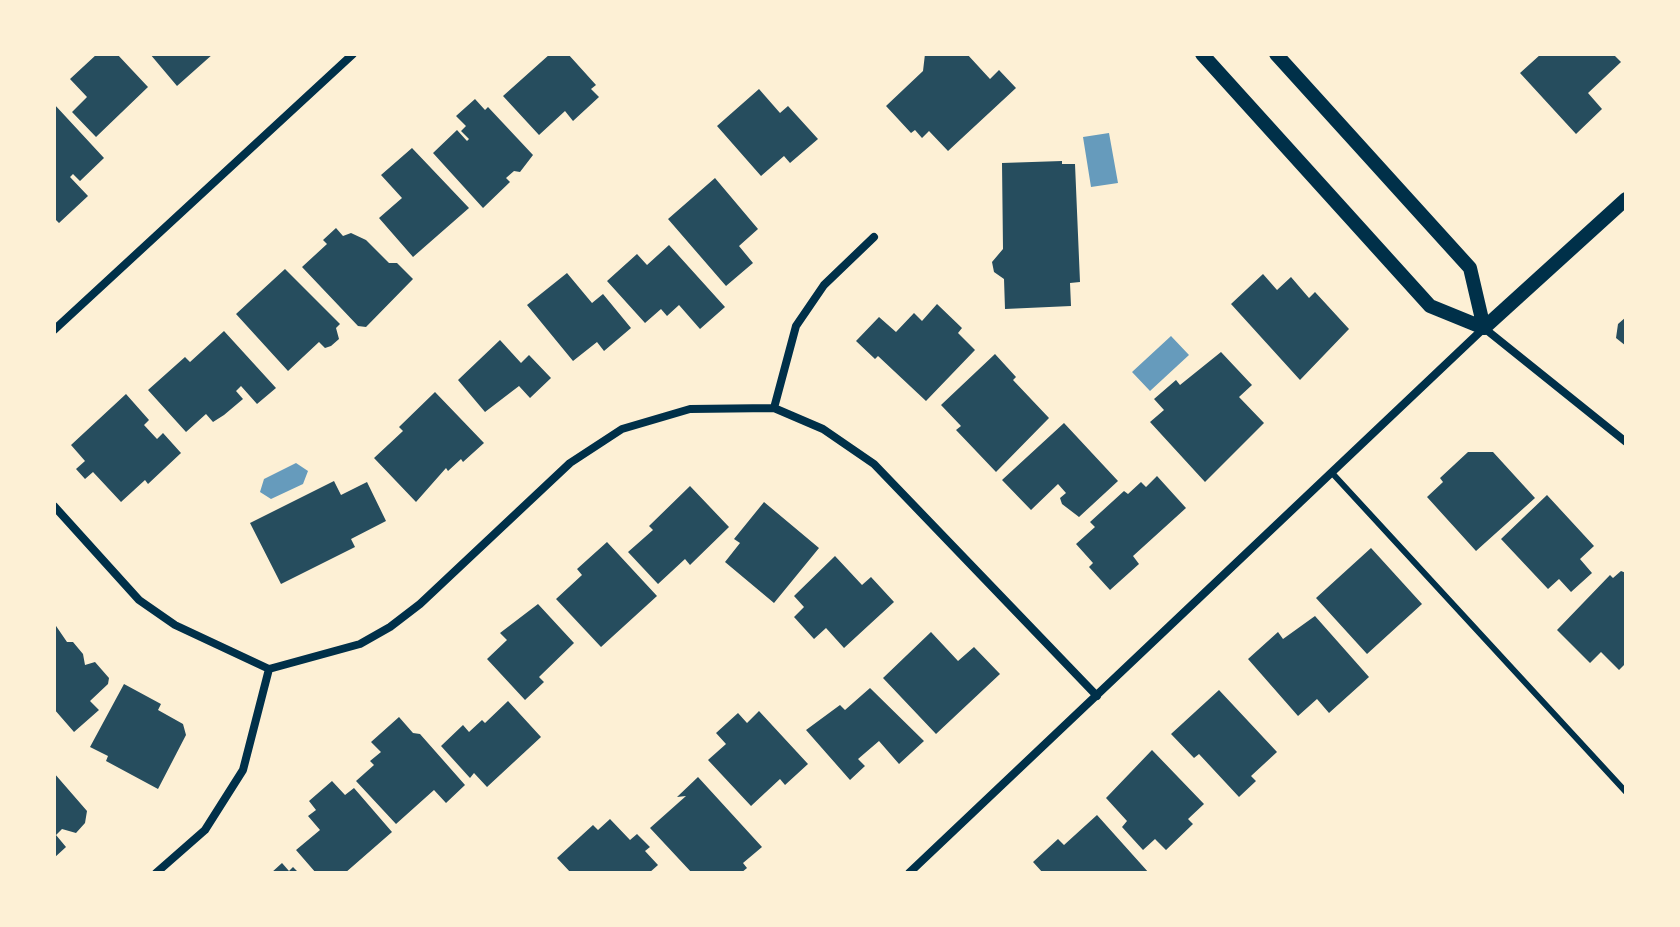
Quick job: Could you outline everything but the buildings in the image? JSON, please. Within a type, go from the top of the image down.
[{"type":"street","points":[[54,330],[353,54]]},
{"type":"street","points":[[1202,54],[1430,306],[1484,328],[1626,442]]},
{"type":"street","points":[[1276,54],[1470,268],[1484,328]]},
{"type":"street","points":[[909,873],[1484,328],[1626,199]]},
{"type":"street","points":[[774,408],[796,326],[824,285],[874,237]]},
{"type":"street","points":[[54,506],[139,600],[175,625],[269,669],[360,644],[390,627],[420,604],[570,463],[622,429],[690,409],[774,408],[823,429],[874,464],[1097,696]]},
{"type":"street","points":[[156,873],[205,830],[243,770],[269,669]]},
{"type":"lane","points":[[1333,474],[1626,792]]},
{"type":"water","points":[[1109,133],[1118,183],[1091,187],[1083,137]]},
{"type":"water","points":[[1171,336],[1189,355],[1150,391],[1132,372]]},
{"type":"water","points":[[296,463],[308,471],[303,484],[271,499],[260,492],[264,479]]}]
